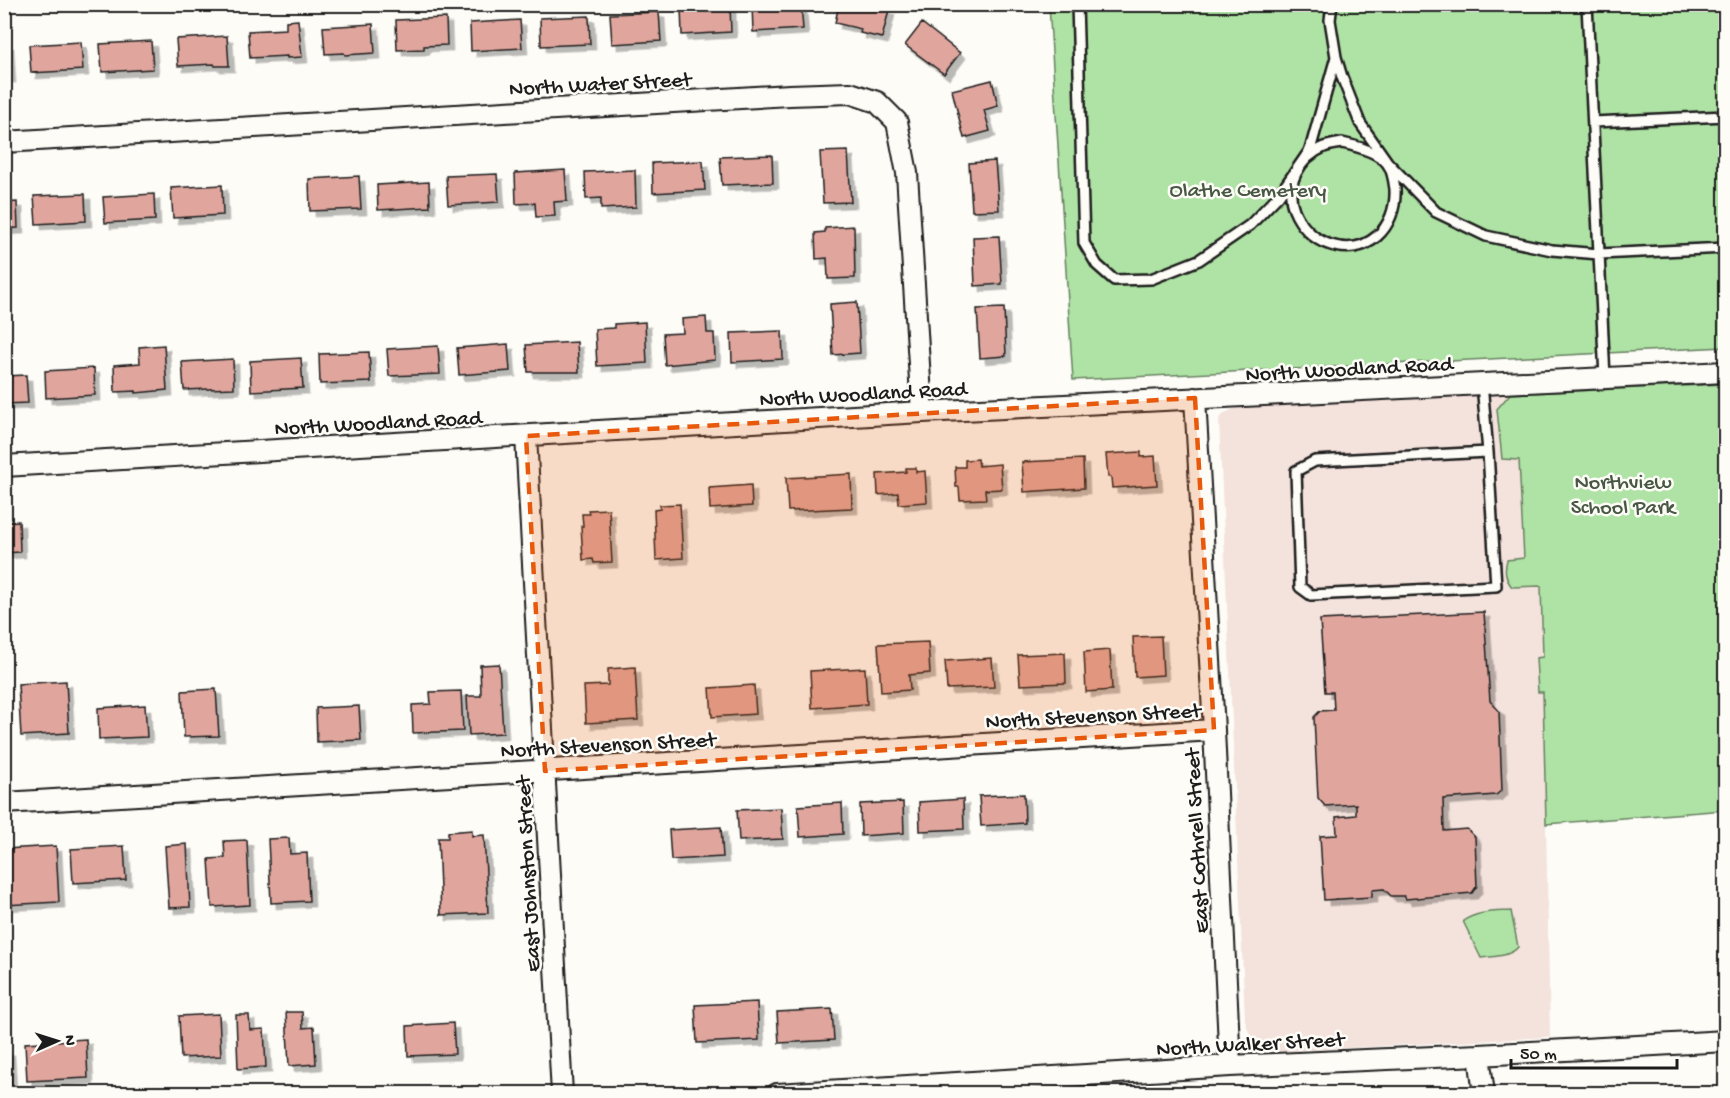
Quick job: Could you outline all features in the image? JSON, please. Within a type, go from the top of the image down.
[{"type":"street","name":"North Water Street","points":[[4,142],[850,93],[877,102],[897,122],[907,173],[922,412]]},
{"type":"street","name":"North Woodland Road","points":[[4,466],[922,412],[1725,372]]},
{"type":"street","name":"East Cothrell Street","points":[[1195,398],[1230,1066]]},
{"type":"street","name":"East Johnston Street","points":[[526,436],[562,1094]]},
{"type":"street","name":"North Stevenson Street","points":[[4,802],[1214,730]]},
{"type":"street","name":"North Walker Street","points":[[777,1094],[1230,1066],[1725,1041]]},
{"type":"street","points":[[1479,1054],[1484,1094]]},
{"type":"lane","points":[[1077,4],[1084,243],[1097,265],[1114,280],[1151,279],[1199,260],[1250,225],[1279,195],[1310,150],[1336,57]]},
{"type":"lane","points":[[1332,4],[1330,20],[1336,57],[1360,123],[1388,163],[1436,212],[1486,236],[1552,250],[1599,254],[1725,248]]},
{"type":"lane","points":[[1587,4],[1605,378]]},
{"type":"lane","points":[[1593,122],[1725,116]]},
{"type":"lane","points":[[1342,144],[1359,146],[1388,163],[1394,181],[1395,199],[1392,216],[1382,231],[1369,242],[1352,248],[1339,248],[1321,242],[1307,231],[1290,201],[1292,183],[1299,167],[1310,155],[1325,146],[1342,144]]},
{"type":"lane","points":[[1482,384],[1488,452],[1496,586],[1311,595],[1300,587],[1296,471],[1315,460],[1488,452]]},
{"type":"highlighted area","points":[[1195,398],[1214,730],[545,771],[526,436]]},
{"type":"shaded area","points":[[1725,384],[1725,810],[1546,824],[1550,1037],[1271,1052],[1258,1048],[1249,1033],[1245,1020],[1219,419],[1233,409],[1245,407]]},
{"type":"green space","name":"Olathe Cemetery","points":[[1049,5],[1725,5],[1725,347],[1073,380]]},
{"type":"green space","name":"Northview School Park","points":[[1725,384],[1725,810],[1546,824],[1543,692],[1538,692],[1536,658],[1543,657],[1541,586],[1512,587],[1506,574],[1507,560],[1524,558],[1519,460],[1502,459],[1497,409],[1510,394]]},
{"type":"green space","points":[[1511,911],[1518,947],[1506,954],[1481,958],[1463,921],[1480,914]]},
{"type":"building","points":[[752,4],[801,4],[803,29],[753,32]]},
{"type":"building","points":[[839,4],[866,4],[889,10],[882,38],[860,33],[861,29],[835,23]]},
{"type":"building","points":[[730,5],[731,32],[682,35],[681,7]]},
{"type":"building","points":[[659,12],[661,41],[612,44],[610,14]]},
{"type":"building","points":[[589,16],[590,44],[541,46],[540,18]]},
{"type":"building","points":[[446,18],[447,45],[397,50],[396,20]]},
{"type":"building","points":[[298,20],[302,57],[250,58],[248,31],[286,29],[286,21]]},
{"type":"building","points":[[520,20],[522,48],[471,51],[470,23]]},
{"type":"building","points":[[922,23],[960,53],[944,74],[905,45]]},
{"type":"building","points":[[373,24],[375,53],[325,54],[323,27]]},
{"type":"building","points":[[227,36],[229,66],[215,66],[214,64],[178,66],[176,39]]},
{"type":"building","points":[[151,41],[153,69],[102,72],[100,44]]},
{"type":"building","points":[[81,42],[83,70],[31,73],[29,45]]},
{"type":"building","points":[[4,43],[8,43],[10,77],[4,77]]},
{"type":"building","points":[[992,80],[998,106],[984,110],[990,131],[964,138],[952,90]]},
{"type":"building","points":[[848,151],[851,202],[823,203],[820,152]]},
{"type":"building","points":[[772,155],[773,183],[722,185],[720,157]]},
{"type":"building","points":[[703,161],[705,190],[653,193],[652,163]]},
{"type":"building","points":[[995,161],[999,210],[972,211],[969,163]]},
{"type":"building","points":[[565,170],[567,201],[554,202],[555,216],[536,217],[535,203],[516,204],[515,173]]},
{"type":"building","points":[[635,170],[636,207],[601,209],[601,198],[586,199],[585,172]]},
{"type":"building","points":[[497,174],[499,202],[448,205],[446,176]]},
{"type":"building","points":[[359,176],[361,209],[310,211],[309,179]]},
{"type":"building","points":[[429,182],[430,207],[378,210],[377,185]]},
{"type":"building","points":[[222,185],[223,215],[173,218],[171,188]]},
{"type":"building","points":[[85,194],[86,221],[36,224],[34,196]]},
{"type":"building","points":[[154,194],[155,220],[105,223],[103,197]]},
{"type":"building","points":[[17,202],[18,228],[4,229],[4,203]]},
{"type":"building","points":[[854,226],[855,278],[828,279],[827,258],[816,259],[815,233],[825,232],[825,228]]},
{"type":"building","points":[[999,236],[1002,284],[975,286],[973,237]]},
{"type":"building","points":[[857,302],[860,353],[833,355],[830,304]]},
{"type":"building","points":[[1004,308],[1006,356],[980,358],[977,309]]},
{"type":"building","points":[[706,317],[707,333],[714,333],[715,360],[665,365],[663,334],[683,333],[682,319]]},
{"type":"building","points":[[645,322],[647,363],[597,366],[595,329],[614,328],[614,324]]},
{"type":"building","points":[[782,331],[783,359],[732,362],[731,333]]},
{"type":"building","points":[[577,342],[579,372],[528,372],[526,345]]},
{"type":"building","points":[[508,344],[510,371],[459,375],[457,348]]},
{"type":"building","points":[[164,345],[167,390],[136,393],[136,391],[115,392],[114,365],[140,363],[139,347]]},
{"type":"building","points":[[438,346],[440,374],[389,376],[387,349]]},
{"type":"building","points":[[369,352],[371,382],[320,384],[319,354]]},
{"type":"building","points":[[301,358],[303,388],[251,391],[250,361]]},
{"type":"building","points":[[233,359],[234,388],[184,390],[182,362]]},
{"type":"building","points":[[94,368],[95,395],[46,398],[45,371]]},
{"type":"building","points":[[26,375],[28,403],[4,404],[4,376]]},
{"type":"building","points":[[1141,452],[1141,457],[1155,456],[1157,485],[1112,488],[1111,477],[1108,477],[1106,454]]},
{"type":"building","points":[[978,459],[979,466],[1000,464],[1002,489],[985,490],[986,499],[960,500],[959,487],[956,487],[955,467],[965,467],[965,460]]},
{"type":"building","points":[[1083,459],[1084,488],[1024,492],[1022,462]]},
{"type":"building","points":[[906,468],[916,468],[916,472],[925,471],[927,502],[899,504],[898,493],[878,495],[877,474],[906,472]]},
{"type":"building","points":[[851,474],[852,508],[788,511],[786,478]]},
{"type":"building","points":[[751,485],[752,506],[710,509],[709,488]]},
{"type":"building","points":[[680,504],[683,558],[656,560],[654,510],[660,509],[660,505]]},
{"type":"building","points":[[609,509],[612,562],[594,563],[593,559],[583,560],[582,514],[589,514],[588,510]]},
{"type":"building","points":[[19,521],[20,552],[4,553],[4,522]]},
{"type":"building","points":[[1484,612],[1490,701],[1499,711],[1502,790],[1496,795],[1443,799],[1444,831],[1467,829],[1475,837],[1477,886],[1472,893],[1406,899],[1404,896],[1391,896],[1384,889],[1372,890],[1372,897],[1324,900],[1320,836],[1337,835],[1336,817],[1356,815],[1356,804],[1325,806],[1318,798],[1314,717],[1320,711],[1334,710],[1333,692],[1325,692],[1320,620]]},
{"type":"building","points":[[1161,636],[1163,675],[1135,677],[1133,637]]},
{"type":"building","points":[[928,642],[930,673],[909,675],[910,690],[881,692],[878,644]]},
{"type":"building","points":[[1110,650],[1112,690],[1086,692],[1084,652]]},
{"type":"building","points":[[1065,653],[1066,683],[1020,685],[1018,655]]},
{"type":"building","points":[[992,658],[994,687],[947,689],[945,661]]},
{"type":"building","points":[[499,664],[503,733],[469,735],[467,696],[481,696],[480,665]]},
{"type":"building","points":[[635,667],[638,720],[586,723],[584,686],[608,685],[608,669]]},
{"type":"building","points":[[865,668],[867,704],[812,708],[810,671]]},
{"type":"building","points":[[66,681],[69,733],[21,736],[18,684]]},
{"type":"building","points":[[754,685],[756,714],[712,717],[710,688]]},
{"type":"building","points":[[216,689],[219,736],[184,737],[182,691]]},
{"type":"building","points":[[461,691],[463,731],[413,733],[412,705],[431,704],[430,692]]},
{"type":"building","points":[[145,705],[147,737],[99,739],[98,708]]},
{"type":"building","points":[[359,706],[361,740],[317,742],[316,708]]},
{"type":"building","points":[[1024,794],[1025,823],[981,826],[979,796]]},
{"type":"building","points":[[963,799],[964,829],[920,831],[919,802]]},
{"type":"building","points":[[903,802],[904,833],[861,836],[860,804]]},
{"type":"building","points":[[842,803],[843,834],[800,837],[798,806]]},
{"type":"building","points":[[781,808],[783,839],[739,841],[737,810]]},
{"type":"building","points":[[721,827],[723,857],[671,860],[669,830]]},
{"type":"building","points":[[472,830],[472,836],[484,835],[488,913],[441,915],[438,838],[448,838],[448,832]]},
{"type":"building","points":[[289,838],[290,854],[307,853],[309,901],[271,903],[268,839]]},
{"type":"building","points":[[247,840],[250,905],[212,907],[209,859],[225,858],[224,841]]},
{"type":"building","points":[[187,844],[190,907],[169,908],[165,846]]},
{"type":"building","points":[[56,846],[59,902],[4,905],[4,849]]},
{"type":"building","points":[[124,846],[126,880],[73,883],[71,849]]},
{"type":"building","points":[[757,1002],[759,1040],[697,1043],[695,1005]]},
{"type":"building","points":[[832,1009],[834,1040],[779,1043],[777,1012]]},
{"type":"building","points":[[286,1012],[302,1012],[303,1028],[314,1027],[316,1064],[289,1066]]},
{"type":"building","points":[[219,1014],[221,1056],[181,1058],[179,1016]]},
{"type":"building","points":[[236,1015],[249,1015],[250,1030],[264,1029],[266,1067],[238,1069]]},
{"type":"building","points":[[453,1023],[455,1054],[408,1056],[407,1026]]},
{"type":"building","points":[[86,1039],[88,1078],[27,1081],[25,1043]]},
{"type":"building","points":[[4,1050],[9,1050],[11,1085],[4,1085]]}]
